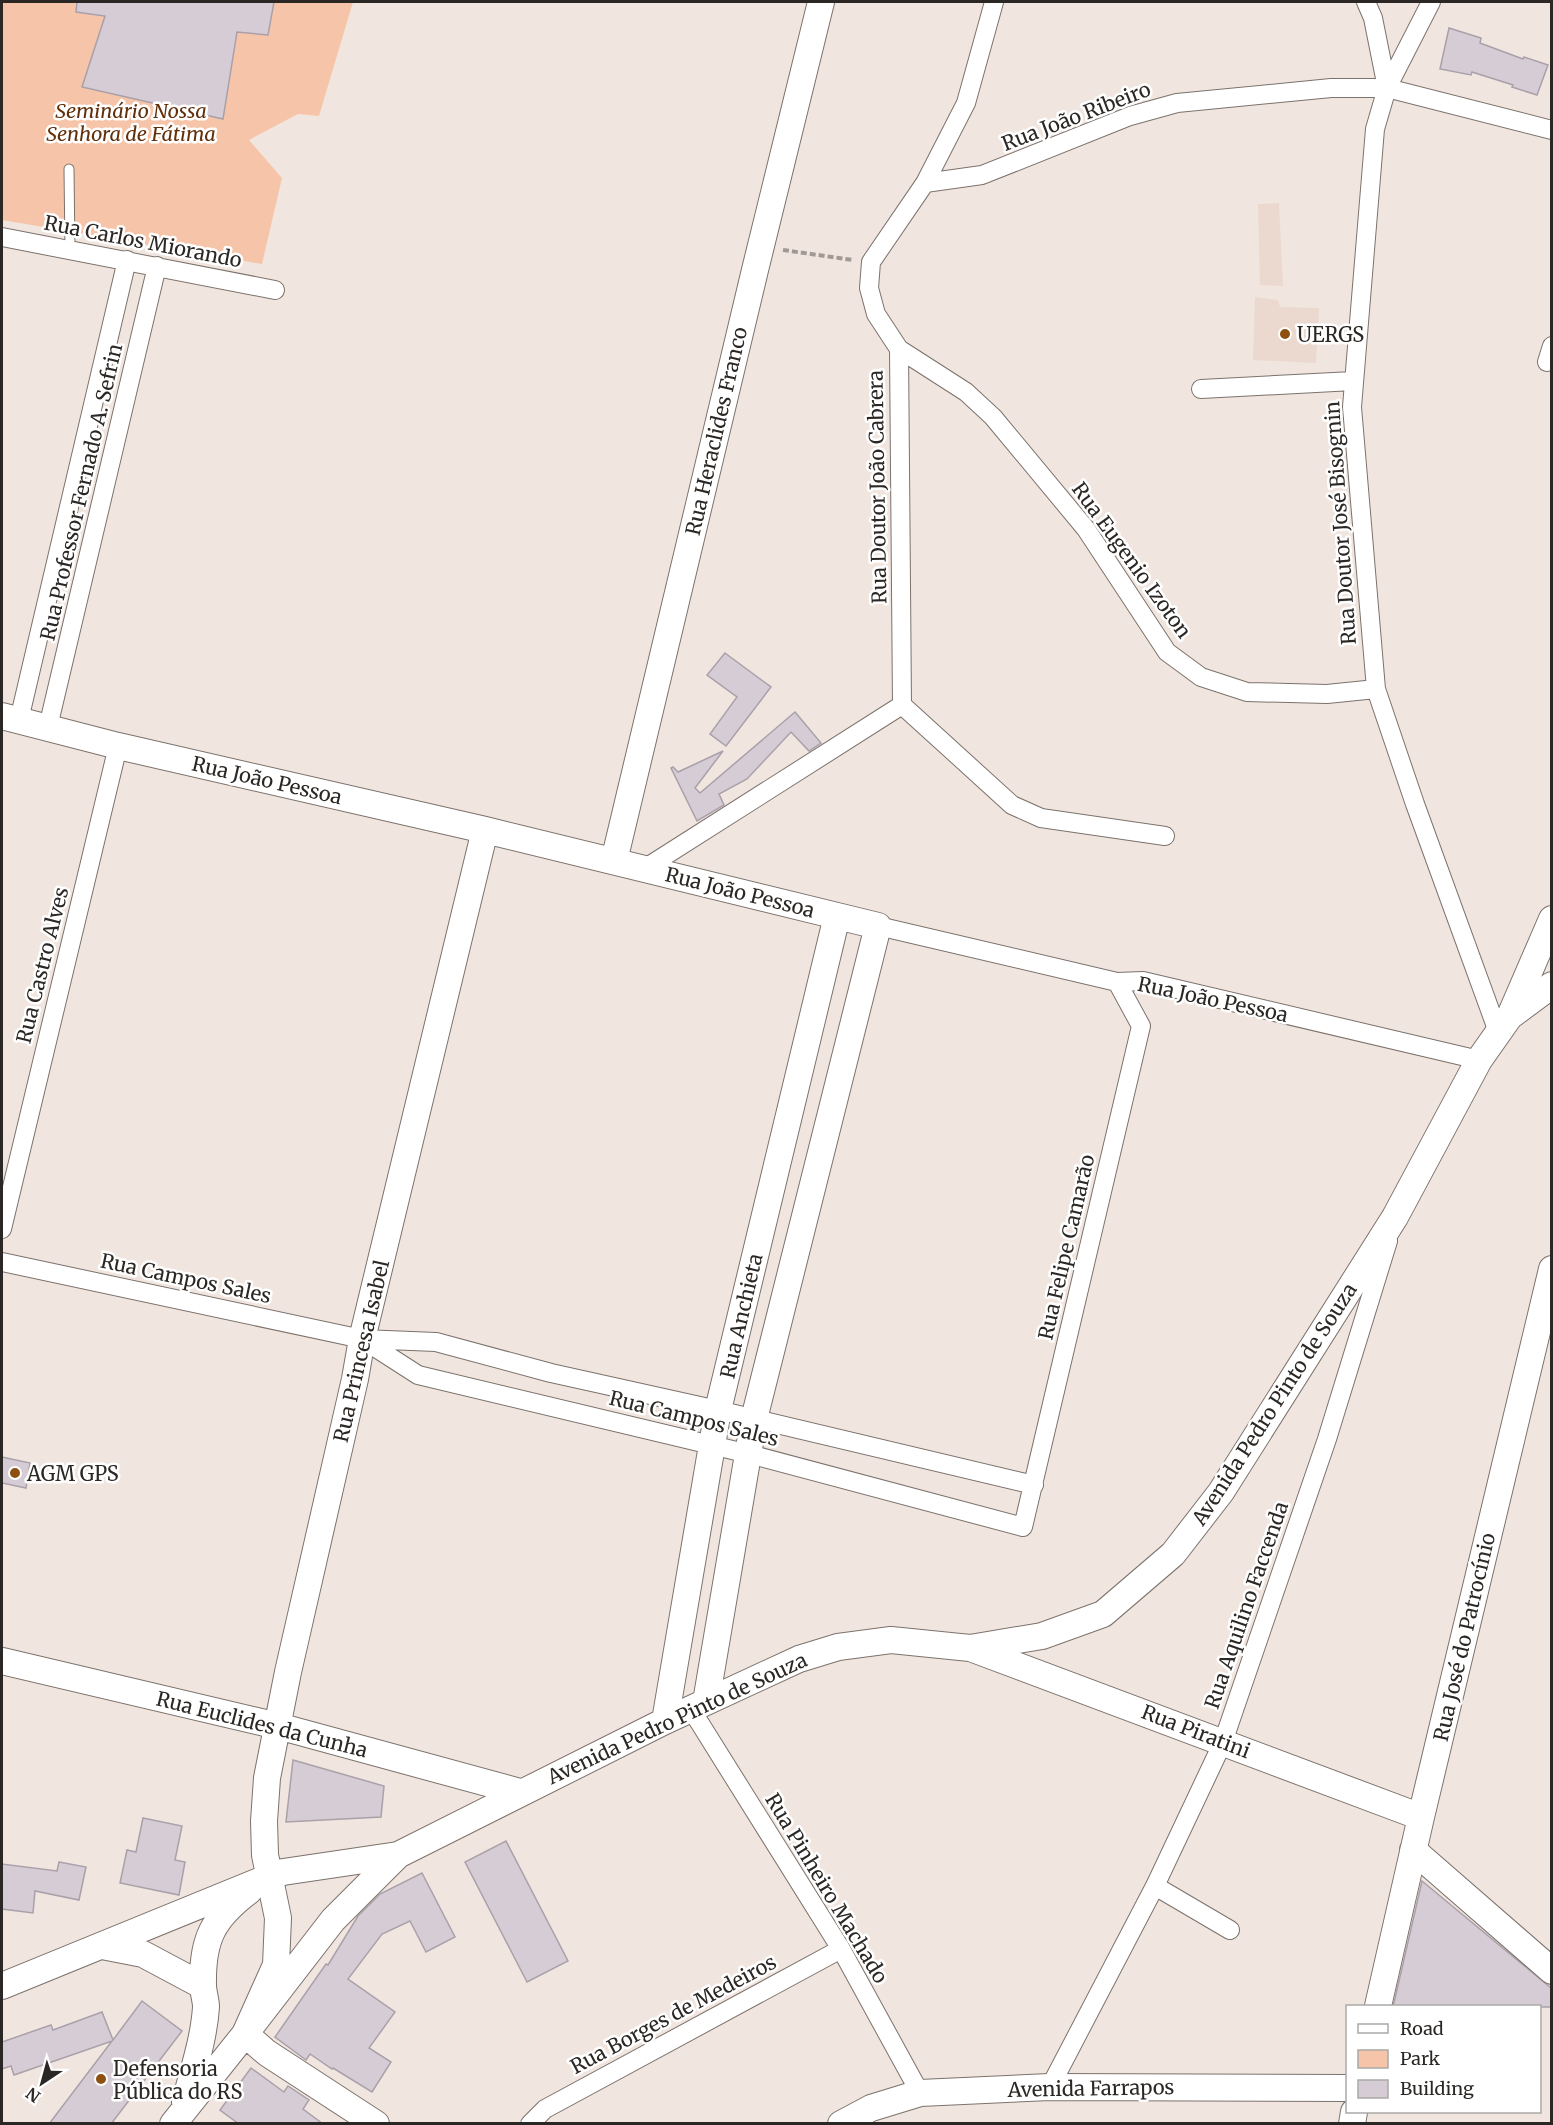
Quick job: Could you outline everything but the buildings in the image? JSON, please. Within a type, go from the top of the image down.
[{"type":"main road","name":"Rua Heraclides Franco","points":[[614,861],[760,247],[821,2]]},
{"type":"main road","name":"Rua João Pessoa","points":[[10,718],[118,746],[484,830],[878,926]]},
{"type":"main road","name":"Rua Princesa Isabel","points":[[245,2034],[276,1965],[278,1918],[268,1877],[264,1821],[267,1778],[288,1672],[355,1379],[362,1339],[484,830]]},
{"type":"main road","name":"Rua Anchieta","points":[[665,1721],[718,1410],[837,916]]},
{"type":"main road","name":"Avenida Pedro Pinto de Souza","points":[[177,2117],[333,1920],[398,1855],[665,1721],[799,1659],[838,1647],[891,1640],[970,1648],[1042,1636],[1103,1614],[1173,1554],[1221,1492],[1395,1217],[1479,1060],[1504,1024],[1551,919]]},
{"type":"main road","name":"Rua Anchieta","points":[[698,1705],[749,1454],[754,1419],[878,926]]},
{"type":"main road","name":"Avenida Pedro Pinto de Souza","points":[[1504,1024],[1551,985]]},
{"type":"main road","points":[[776,1168],[815,1177]]},
{"type":"main road","name":"Rua José do Patrocínio","points":[[1378,2005],[1551,1269]]},
{"type":"main road","name":"Rua Piratini","points":[[970,1648],[1421,1817]]},
{"type":"main road","name":"Rua Euclides da Cunha","points":[[2,1661],[278,1726],[520,1792]]},
{"type":"main road","points":[[1413,1850],[1551,1971]]},
{"type":"main road","name":"Avenida Pedro Pinto de Souza","points":[[177,2117],[203,2028],[206,2005],[203,1986],[204,1952],[211,1929],[231,1904],[268,1877],[283,1872],[398,1855]]},
{"type":"main road","points":[[2,1986],[268,1877]]},
{"type":"main road","points":[[102,1946],[143,1954],[203,1986]]},
{"type":"main road","points":[[245,2034],[267,2053],[376,2124]]},
{"type":"main road","name":"Avenida Farrapos","points":[[841,2124],[871,2108],[920,2092],[1050,2087],[1346,2088]]},
{"type":"street","points":[[871,262],[925,183],[966,103],[994,2]]},
{"type":"street","points":[[1366,2],[1373,18],[1387,88]]},
{"type":"street","name":"Rua Doutor José Bisognin","points":[[1431,2],[1387,88],[1375,129],[1352,406],[1376,689],[1415,804],[1504,1024]]},
{"type":"street","name":"Rua João Ribeiro","points":[[925,183],[982,175],[1130,116],[1176,103],[1331,88],[1387,88],[1551,130]]},
{"type":"street","name":"Rua Carlos Miorando","points":[[2,237],[275,290]]},
{"type":"street","name":"Rua Professor Fernado A. Sefrin","points":[[10,718],[127,260]]},
{"type":"street","name":"Rua Doutor João Cabrera","points":[[871,262],[869,288],[876,314],[898,349],[902,705]]},
{"type":"street","name":"Rua Professor Fernado A. Sefrin","points":[[48,727],[157,266]]},
{"type":"street","name":"Rua Eugenio Izoton","points":[[898,349],[966,392],[993,417],[1086,530],[1167,652],[1201,677],[1247,692],[1327,694],[1376,689]]},
{"type":"street","points":[[1201,389],[1353,381]]},
{"type":"street","points":[[644,869],[902,705],[1012,805],[1041,818],[1165,836]]},
{"type":"street","name":"Rua Castro Alves","points":[[2,1229],[118,746]]},
{"type":"street","name":"Rua João Pessoa","points":[[878,926],[1117,982],[1143,981],[1479,1060]]},
{"type":"street","name":"Rua Felipe Camarão","points":[[1023,1527],[1141,1026],[1117,982]]},
{"type":"street","name":"Rua Aquilino Faccenda","points":[[1050,2087],[1155,1886],[1223,1742],[1327,1439],[1395,1217]]},
{"type":"street","name":"Rua Campos Sales","points":[[2,1262],[362,1339],[436,1342],[551,1373],[1034,1485]]},
{"type":"street","name":"Rua Campos Sales","points":[[362,1339],[418,1375],[749,1454],[1023,1527]]},
{"type":"street","points":[[544,1406],[551,1373]]},
{"type":"street","name":"Rua Pinheiro Machado","points":[[698,1705],[841,1949],[920,2092]]},
{"type":"street","points":[[1155,1886],[1230,1930]]},
{"type":"street","name":"Rua Borges de Medeiros","points":[[530,2124],[545,2109],[841,1949]]},
{"type":"lane","points":[[69,168],[70,250]]},
{"type":"path","points":[[760,247],[871,262]]},
{"type":"shaded area","name":"UERGS","points":[[1279,203],[1283,286],[1260,285],[1258,204]]},
{"type":"shaded area","name":"UERGS","points":[[1255,297],[1278,300],[1280,307],[1319,308],[1316,363],[1253,360]]},
{"type":"green space","name":"Seminário Nossa Senhora de Fátima","points":[[2,2],[353,2],[319,116],[298,114],[249,140],[282,178],[262,264],[2,220]]},
{"type":"place","name":"UERGS","points":[[1285,334]]},
{"type":"place","name":"AGM GPS","points":[[15,1473]]},
{"type":"place","name":"Defensoria Pública do RS","points":[[101,2079]]}]
